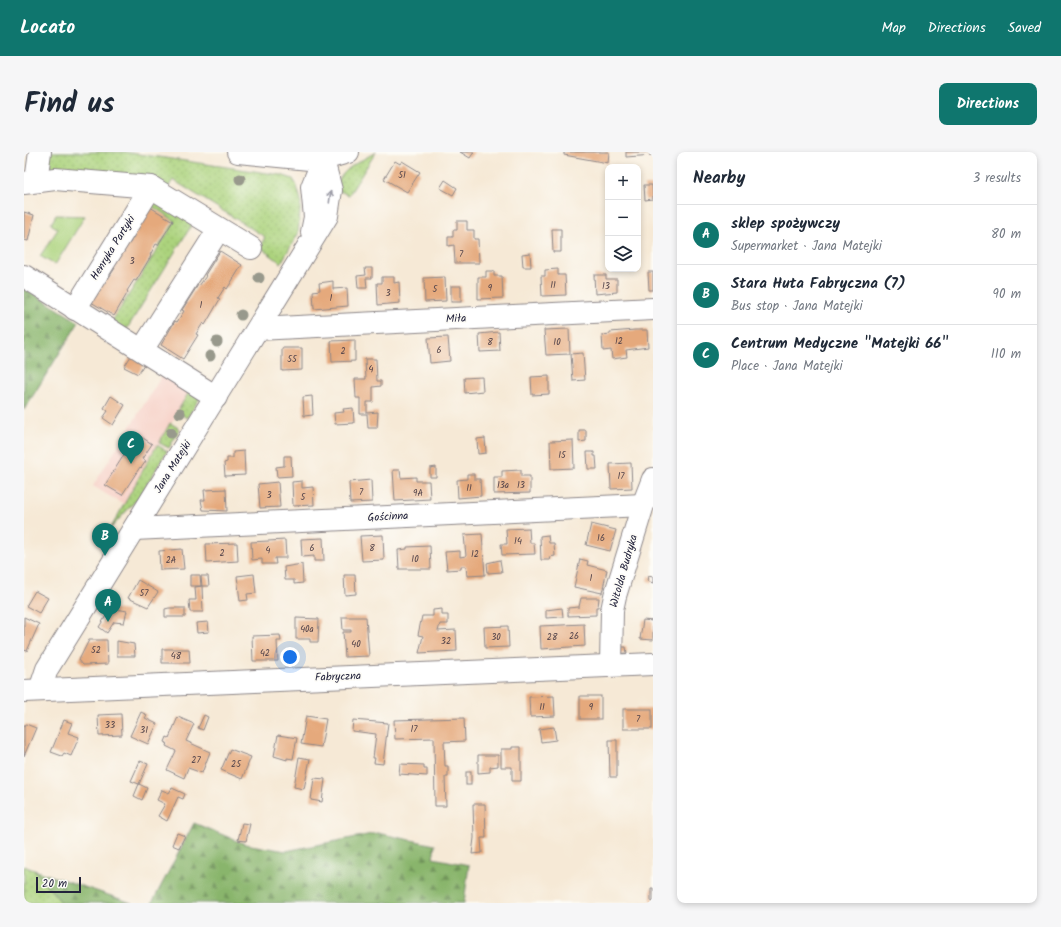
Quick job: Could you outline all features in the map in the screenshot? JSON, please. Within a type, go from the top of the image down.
[{"type":"street","points":[[40,152],[30,182],[55,179],[151,187],[251,248]]},
{"type":"street","points":[[238,152],[323,160],[348,152]]},
{"type":"street","name":"Jana Matejki","points":[[32,690],[47,669],[310,246],[315,217],[312,187],[323,160]]},
{"type":"street","name":"Henryka Partyki","points":[[75,310],[151,187]]},
{"type":"street","points":[[142,350],[219,229]]},
{"type":"street","points":[[24,276],[75,310],[216,397]]},
{"type":"street","name":"Miła","points":[[258,329],[653,309]]},
{"type":"street","name":"Witolda Budryka","points":[[611,666],[612,610],[643,505],[653,480]]},
{"type":"street","name":"Gościnna","points":[[134,529],[643,505]]},
{"type":"street","name":"Fabryczna","points":[[32,690],[653,664]]},
{"type":"shaded area","points":[[163,374],[189,393],[124,505],[93,486]]},
{"type":"green space","points":[[47,152],[124,152],[281,175],[293,179],[301,200],[298,234],[281,263],[260,247],[265,237],[173,180],[167,189],[55,171],[49,167]]},
{"type":"green space","points":[[376,152],[349,195],[337,190],[338,183],[345,172]]},
{"type":"green space","points":[[154,199],[193,223],[125,332],[111,323],[175,221],[150,205]]},
{"type":"green space","points":[[56,215],[85,216],[55,265],[40,256],[58,229],[51,224]]},
{"type":"green space","points":[[24,288],[79,322],[24,410]]},
{"type":"green space","points":[[189,392],[200,398],[187,418],[177,412]]},
{"type":"green space","points":[[170,423],[180,429],[169,448],[159,443]]},
{"type":"green space","points":[[157,445],[167,451],[140,496],[111,528]]},
{"type":"green space","points":[[194,823],[245,844],[286,851],[377,833],[435,845],[433,858],[469,865],[464,903],[152,903]]},
{"type":"green space","points":[[24,866],[34,870],[62,903],[24,903]]},
{"type":"green space","points":[[34,870],[132,903],[62,903]]},
{"type":"building","points":[[460,152],[474,152],[470,158]]},
{"type":"building","points":[[564,152],[609,152],[608,163],[564,155]]},
{"type":"building","points":[[626,152],[653,152],[653,155],[626,157]]},
{"type":"building","points":[[395,161],[400,164],[402,161],[420,172],[407,192],[384,179]]},
{"type":"building","points":[[445,180],[457,188],[453,195],[440,188]]},
{"type":"building","points":[[644,185],[652,185],[653,199],[645,200]]},
{"type":"building","points":[[150,207],[173,221],[158,245],[156,244],[150,255],[151,256],[136,281],[134,280],[127,291],[128,292],[114,316],[91,302],[106,278],[108,279],[115,268],[113,267],[128,242],[130,243]]},
{"type":"building","points":[[24,212],[34,215],[28,241],[24,240]]},
{"type":"building","points":[[457,221],[467,221],[467,230],[474,230],[474,239],[478,239],[479,263],[455,263],[454,245],[448,246],[448,237],[453,237],[453,230],[457,230]]},
{"type":"building","points":[[552,229],[561,229],[561,252],[553,252]]},
{"type":"building","points":[[220,251],[242,265],[227,289],[225,287],[218,298],[220,299],[205,325],[203,323],[196,334],[198,335],[183,359],[161,345],[175,321],[177,322],[184,311],[182,310],[198,285],[199,286],[206,276],[205,275]]},
{"type":"building","points":[[530,253],[531,267],[523,267],[522,254]]},
{"type":"building","points":[[365,268],[372,268],[372,278],[366,278],[367,288],[358,288],[357,276],[366,275]]},
{"type":"building","points":[[558,269],[558,275],[565,275],[566,295],[542,296],[541,276],[545,276],[545,270]]},
{"type":"building","points":[[486,271],[494,271],[494,276],[502,276],[503,298],[478,299],[478,277],[486,277]]},
{"type":"building","points":[[648,272],[653,272],[653,290],[649,290]]},
{"type":"building","points":[[594,275],[606,275],[606,279],[617,279],[617,292],[595,294]]},
{"type":"building","points":[[382,277],[394,277],[394,283],[399,282],[400,303],[378,305],[377,283],[382,283]]},
{"type":"building","points":[[445,277],[446,301],[425,302],[424,278]]},
{"type":"building","points":[[333,281],[333,289],[347,288],[348,306],[314,309],[313,291],[320,290],[319,283]]},
{"type":"building","points":[[451,286],[461,286],[461,302],[451,302]]},
{"type":"building","points":[[569,329],[570,354],[546,355],[544,330]]},
{"type":"building","points":[[647,330],[648,347],[626,350],[627,357],[612,359],[611,350],[603,351],[602,335],[610,334],[610,332]]},
{"type":"building","points":[[499,332],[500,351],[480,352],[479,334]]},
{"type":"building","points":[[448,337],[450,361],[430,363],[428,338]]},
{"type":"building","points":[[355,340],[355,361],[332,362],[331,341]]},
{"type":"building","points":[[282,348],[302,348],[302,370],[282,371]]},
{"type":"building","points":[[583,353],[585,380],[573,381],[571,354]]},
{"type":"building","points":[[131,356],[144,364],[138,374],[124,367]]},
{"type":"building","points":[[365,359],[376,359],[377,381],[381,381],[381,386],[373,387],[373,402],[367,402],[367,413],[378,412],[377,428],[368,428],[367,414],[360,414],[360,398],[356,398],[355,379],[366,379]]},
{"type":"building","points":[[549,376],[549,394],[532,395],[531,377]]},
{"type":"building","points":[[482,377],[483,391],[465,393],[464,378]]},
{"type":"building","points":[[111,396],[125,405],[113,425],[103,418],[108,411],[104,408]]},
{"type":"building","points":[[312,396],[313,415],[304,416],[303,397]]},
{"type":"building","points":[[353,408],[354,423],[335,424],[334,413],[344,412],[343,409]]},
{"type":"building","points":[[579,430],[586,430],[586,441],[579,442]]},
{"type":"building","points":[[137,434],[152,444],[142,459],[146,461],[141,468],[140,467],[122,495],[105,485]]},
{"type":"building","points":[[485,438],[486,453],[478,454],[477,439]]},
{"type":"building","points":[[573,440],[574,468],[551,469],[550,441]]},
{"type":"building","points":[[244,451],[245,475],[225,476],[224,463],[227,462],[227,458],[233,458],[233,452]]},
{"type":"building","points":[[587,452],[594,452],[594,456],[596,456],[597,469],[588,469]]},
{"type":"building","points":[[284,456],[291,456],[292,476],[277,477],[276,467],[284,466]]},
{"type":"building","points":[[631,463],[632,488],[611,489],[610,464]]},
{"type":"building","points":[[436,467],[436,477],[430,477],[430,468]]},
{"type":"building","points":[[393,470],[400,470],[401,478],[416,477],[416,481],[429,481],[430,499],[395,501]]},
{"type":"building","points":[[521,470],[521,476],[530,476],[530,493],[494,494],[494,477],[502,477],[502,471]]},
{"type":"building","points":[[467,474],[474,474],[474,479],[480,479],[481,496],[458,498],[457,480],[467,479]]},
{"type":"building","points":[[371,480],[372,502],[350,503],[349,482]]},
{"type":"building","points":[[302,481],[302,488],[313,487],[314,505],[293,506],[292,482]]},
{"type":"building","points":[[278,482],[280,507],[260,508],[258,484]]},
{"type":"building","points":[[226,489],[227,511],[203,510],[201,500],[205,500],[204,490]]},
{"type":"building","points":[[591,524],[616,530],[610,551],[586,545]]},
{"type":"building","points":[[529,528],[530,543],[534,543],[535,554],[502,555],[501,544],[507,544],[506,529]]},
{"type":"building","points":[[482,534],[485,575],[467,576],[466,566],[461,566],[461,569],[447,570],[445,552],[460,551],[460,557],[466,556],[464,535]]},
{"type":"building","points":[[383,535],[384,560],[362,561],[360,536]]},
{"type":"building","points":[[548,535],[549,543],[554,543],[555,556],[549,557],[550,560],[541,560],[540,536]]},
{"type":"building","points":[[323,538],[324,561],[314,561],[314,556],[302,557],[301,539]]},
{"type":"building","points":[[285,540],[286,558],[275,558],[276,564],[262,564],[262,559],[252,560],[251,542]]},
{"type":"building","points":[[237,543],[238,561],[207,563],[206,544]]},
{"type":"building","points":[[430,546],[431,569],[399,569],[398,550],[407,549],[407,547]]},
{"type":"building","points":[[182,549],[184,569],[160,570],[159,551]]},
{"type":"building","points":[[580,559],[588,561],[587,565],[607,570],[602,593],[574,587]]},
{"type":"building","points":[[500,560],[502,572],[488,573],[487,563]]},
{"type":"building","points":[[302,564],[303,583],[294,584],[294,580],[285,580],[284,567]]},
{"type":"building","points":[[254,574],[256,593],[247,594],[248,600],[240,601],[237,576]]},
{"type":"building","points":[[190,575],[200,575],[201,586],[190,586]]},
{"type":"building","points":[[344,575],[355,575],[356,594],[345,595]]},
{"type":"building","points":[[201,576],[208,576],[209,586],[202,586]]},
{"type":"building","points":[[648,576],[653,577],[653,583],[647,581]]},
{"type":"building","points":[[138,580],[158,592],[148,607],[128,598]]},
{"type":"building","points":[[202,586],[203,612],[190,612],[189,600],[196,600],[195,587]]},
{"type":"building","points":[[35,591],[48,598],[39,613],[26,606]]},
{"type":"building","points":[[581,598],[599,598],[598,607],[596,607],[596,615],[568,616],[568,608],[579,607]]},
{"type":"building","points":[[111,608],[127,611],[124,623],[114,622],[107,633],[99,627]]},
{"type":"building","points":[[185,608],[185,617],[165,617],[165,609]]},
{"type":"building","points":[[562,608],[563,617],[546,618],[546,610]]},
{"type":"building","points":[[442,609],[442,615],[448,615],[448,624],[440,624],[438,631],[456,630],[457,651],[419,653],[423,636],[418,635],[422,616],[433,616],[433,610]]},
{"type":"building","points":[[24,617],[39,624],[27,651],[24,650]]},
{"type":"building","points":[[342,617],[366,617],[369,656],[345,657],[343,632],[351,632],[351,630],[343,630]]},
{"type":"building","points":[[296,618],[319,619],[318,642],[310,642],[310,639],[296,639]]},
{"type":"building","points":[[643,620],[653,621],[653,640],[640,639]]},
{"type":"building","points":[[208,622],[209,632],[197,633],[196,623]]},
{"type":"building","points":[[584,624],[585,646],[541,649],[540,626]]},
{"type":"building","points":[[508,626],[509,647],[485,648],[484,627]]},
{"type":"building","points":[[280,635],[281,641],[277,641],[278,661],[253,661],[252,636]]},
{"type":"building","points":[[89,640],[107,640],[108,664],[83,665],[79,660]]},
{"type":"building","points":[[117,641],[134,644],[135,656],[117,656]]},
{"type":"building","points":[[615,647],[626,647],[627,653],[616,654]]},
{"type":"building","points":[[162,649],[189,649],[190,663],[162,663]]},
{"type":"building","points":[[554,696],[555,716],[530,717],[529,697]]},
{"type":"building","points":[[580,696],[601,696],[601,719],[580,719]]},
{"type":"building","points":[[623,709],[652,709],[652,729],[623,729]]},
{"type":"building","points":[[141,712],[147,715],[145,718],[157,724],[148,744],[130,736]]},
{"type":"building","points":[[121,714],[122,735],[99,736],[98,715]]},
{"type":"building","points":[[204,715],[208,717],[203,730],[198,728]]},
{"type":"building","points":[[306,716],[326,719],[321,747],[301,744]]},
{"type":"building","points":[[178,717],[194,724],[186,741],[210,752],[202,773],[188,768],[184,778],[167,770],[176,751],[166,746],[167,743],[165,742],[167,737],[169,738]]},
{"type":"building","points":[[464,718],[465,741],[444,742],[445,766],[448,766],[448,777],[445,777],[446,806],[435,806],[434,738],[395,739],[394,720]]},
{"type":"building","points":[[64,720],[72,723],[68,733],[79,737],[71,756],[64,753],[62,756],[51,752]]},
{"type":"building","points":[[353,720],[388,723],[383,764],[374,763],[375,758],[373,758],[376,734],[352,731]]},
{"type":"building","points":[[26,724],[36,728],[24,756],[24,727]]},
{"type":"building","points":[[554,727],[556,740],[541,742],[539,729]]},
{"type":"building","points":[[278,735],[297,738],[293,759],[287,758],[287,760],[274,756]]},
{"type":"building","points":[[609,740],[617,740],[617,777],[610,777]]},
{"type":"building","points":[[512,747],[521,747],[521,781],[512,781],[512,767],[501,767],[501,749],[512,749]]},
{"type":"building","points":[[230,749],[251,757],[242,779],[221,770]]},
{"type":"building","points":[[478,755],[498,755],[498,766],[490,767],[490,772],[478,773]]},
{"type":"building","points":[[299,757],[310,759],[304,789],[294,787]]},
{"type":"building","points":[[140,761],[148,764],[139,784],[131,781]]},
{"type":"building","points":[[400,764],[424,765],[424,769],[427,769],[427,776],[399,774]]},
{"type":"building","points":[[466,772],[471,772],[471,785],[466,785]]},
{"type":"building","points":[[314,778],[325,779],[322,802],[311,800]]},
{"type":"building","points":[[139,784],[147,788],[142,800],[134,796]]},
{"type":"building","points":[[172,788],[185,794],[183,799],[178,797],[167,821],[158,816],[165,804],[157,800],[162,790],[169,793]]},
{"type":"building","points":[[473,804],[485,804],[486,838],[481,838],[482,853],[472,854],[474,838]]},
{"type":"building","points":[[242,823],[250,824],[246,841],[238,840]]},
{"type":"building","points":[[177,833],[185,836],[179,848],[172,845]]},
{"type":"building","points":[[651,888],[653,888],[653,902],[651,901]]},
{"type":"place","name":"Centrum Medyczne \"Matejki 66\"","points":[[131,464]]},
{"type":"place","name":"Stara Huta Fabryczna (7)","points":[[105,556]]},
{"type":"place","name":"sklep spożywczy","points":[[108,622]]}]
